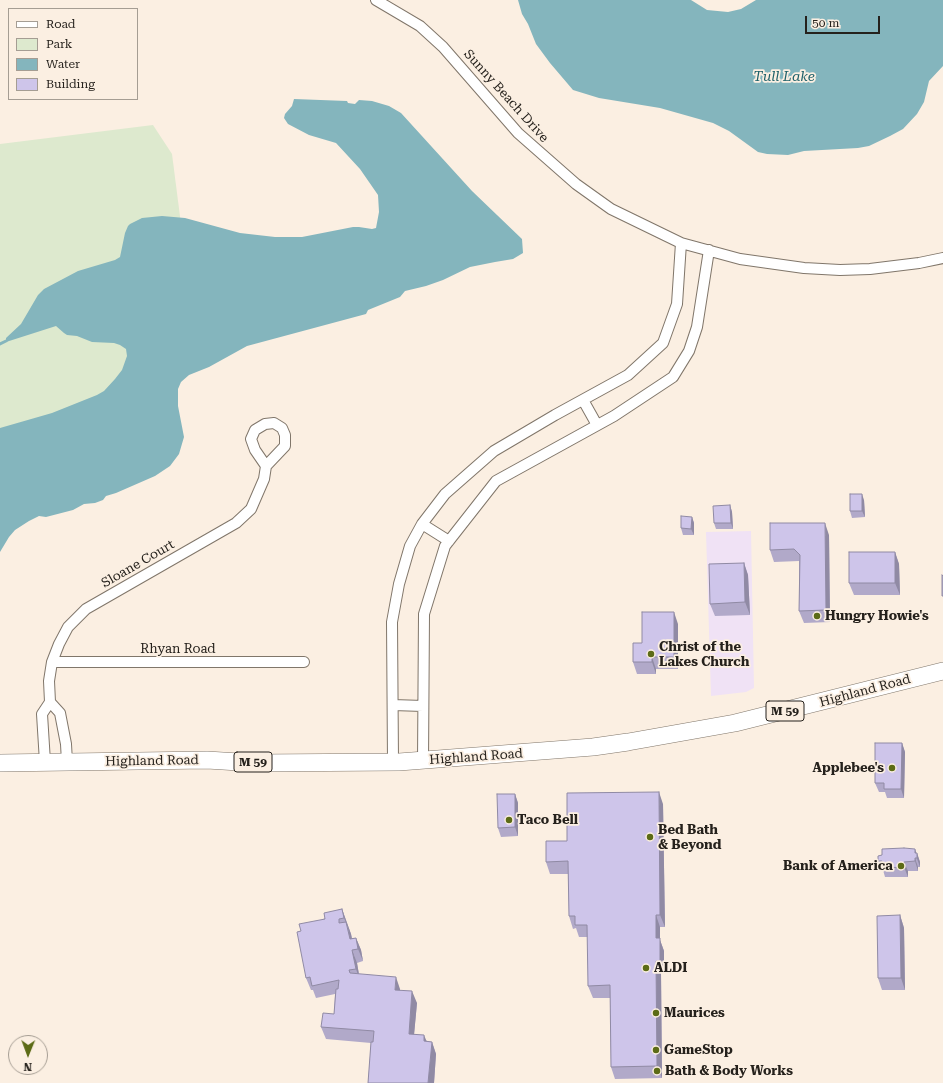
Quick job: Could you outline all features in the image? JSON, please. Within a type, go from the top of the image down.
[{"type":"highway","name":"Highland Road","points":[[0,763],[207,760],[254,762],[393,762],[573,749],[628,742],[735,723],[943,671]]},
{"type":"street","name":"Sunny Beach Drive","points":[[376,0],[420,26],[443,46],[518,133],[576,184],[611,209],[681,243],[740,259],[765,264],[804,268],[840,270],[870,269],[943,258]]},
{"type":"street","points":[[393,762],[392,622],[399,584],[410,546],[422,524],[445,494],[494,451],[628,375],[663,343],[677,304],[681,243]]},
{"type":"street","points":[[423,761],[424,614],[445,546],[496,481],[614,416],[673,377],[689,351],[697,327],[709,250]]},
{"type":"street","points":[[583,400],[597,425]]},
{"type":"street","name":"Sloane Court","points":[[45,762],[42,714],[50,702],[49,681],[52,662],[68,627],[86,609],[236,523],[252,509],[264,479],[266,466]]},
{"type":"street","points":[[422,524],[449,541]]},
{"type":"street","name":"Rhyan Road","points":[[52,662],[304,662]]},
{"type":"street","points":[[50,702],[60,713],[66,744],[67,762]]},
{"type":"street","points":[[393,705],[423,706]]},
{"type":"shaded area","points":[[751,531],[754,688],[746,692],[711,696],[706,532]]},
{"type":"green space","points":[[153,125],[172,154],[182,232],[123,401],[0,456],[0,144]]},
{"type":"water","name":"Tull Lake","points":[[518,0],[691,0],[707,10],[728,12],[741,9],[756,0],[943,0],[943,66],[929,81],[924,102],[917,114],[903,129],[890,136],[869,146],[858,148],[804,151],[788,155],[767,154],[758,152],[729,131],[713,123],[660,108],[599,98],[573,90],[536,44],[528,24],[522,14]]},
{"type":"water","points":[[294,99],[347,101],[348,103],[355,104],[359,100],[372,101],[389,106],[401,113],[472,191],[522,239],[523,253],[513,259],[470,267],[443,280],[405,291],[400,297],[368,310],[366,314],[247,346],[209,367],[189,375],[181,382],[178,389],[178,406],[184,437],[179,454],[170,466],[155,476],[106,496],[103,500],[95,503],[84,504],[73,510],[46,517],[39,516],[29,521],[15,530],[0,552],[0,428],[52,413],[97,395],[104,391],[122,370],[127,356],[126,349],[120,345],[114,343],[92,342],[77,336],[67,335],[56,326],[6,342],[6,338],[21,324],[38,295],[44,289],[78,271],[115,260],[120,257],[128,226],[142,218],[162,216],[185,218],[240,233],[275,237],[302,237],[353,227],[376,228],[379,212],[378,195],[360,169],[336,143],[309,135],[288,124],[284,118],[285,114],[292,106]]},
{"type":"building","points":[[850,494],[862,494],[862,511],[850,511]]},
{"type":"building","points":[[730,505],[731,523],[714,523],[713,506]]},
{"type":"building","points":[[681,516],[692,517],[691,529],[681,528]]},
{"type":"building","points":[[770,523],[825,523],[826,610],[799,611],[800,555],[794,549],[770,550]]},
{"type":"building","points":[[849,552],[895,552],[895,583],[849,583]]},
{"type":"building","points":[[744,563],[745,602],[710,604],[709,564]]},
{"type":"building","points":[[942,575],[943,576],[943,596],[942,596]]},
{"type":"building","points":[[642,612],[674,612],[674,657],[652,657],[652,662],[633,662],[633,643],[642,643]]},
{"type":"building","name":"Applebee's","points":[[875,743],[902,743],[901,789],[884,789],[884,783],[875,783]]},
{"type":"building","points":[[659,792],[660,915],[656,915],[656,938],[660,938],[660,961],[656,961],[657,1066],[611,1067],[610,985],[588,986],[587,925],[575,925],[575,916],[569,916],[568,861],[546,862],[546,841],[567,841],[567,793]]},
{"type":"building","points":[[497,794],[515,794],[515,827],[498,828]]},
{"type":"building","points":[[882,849],[915,849],[917,858],[915,858],[915,861],[904,862],[904,867],[882,868],[882,861],[878,861],[878,856],[882,855]]},
{"type":"building","points":[[342,909],[344,918],[339,919],[339,923],[346,922],[350,939],[356,938],[358,949],[352,950],[356,969],[349,970],[350,973],[396,977],[395,990],[412,991],[409,1034],[424,1035],[424,1041],[432,1042],[428,1083],[368,1083],[371,1042],[373,1042],[374,1031],[321,1027],[323,1013],[334,1014],[336,989],[338,989],[339,980],[312,986],[310,977],[306,978],[297,932],[301,931],[299,924],[325,919],[324,913]]},
{"type":"building","points":[[900,915],[901,978],[878,978],[877,916]]},
{"type":"waterway","points":[[0,344],[6,341]]},
{"type":"place","name":"Hungry Howie's","points":[[817,616]]},
{"type":"place","name":"Christ of the Lakes Church","points":[[651,654]]},
{"type":"place","name":"Applebee's","points":[[892,768]]},
{"type":"place","name":"Taco Bell","points":[[509,820]]},
{"type":"place","name":"Bed Bath & Beyond","points":[[650,837]]},
{"type":"place","name":"Bank of America","points":[[901,866]]},
{"type":"place","name":"ALDI","points":[[646,968]]},
{"type":"place","name":"Maurices","points":[[656,1013]]},
{"type":"place","name":"GameStop","points":[[656,1050]]},
{"type":"place","name":"Bath & Body Works","points":[[657,1071]]}]
